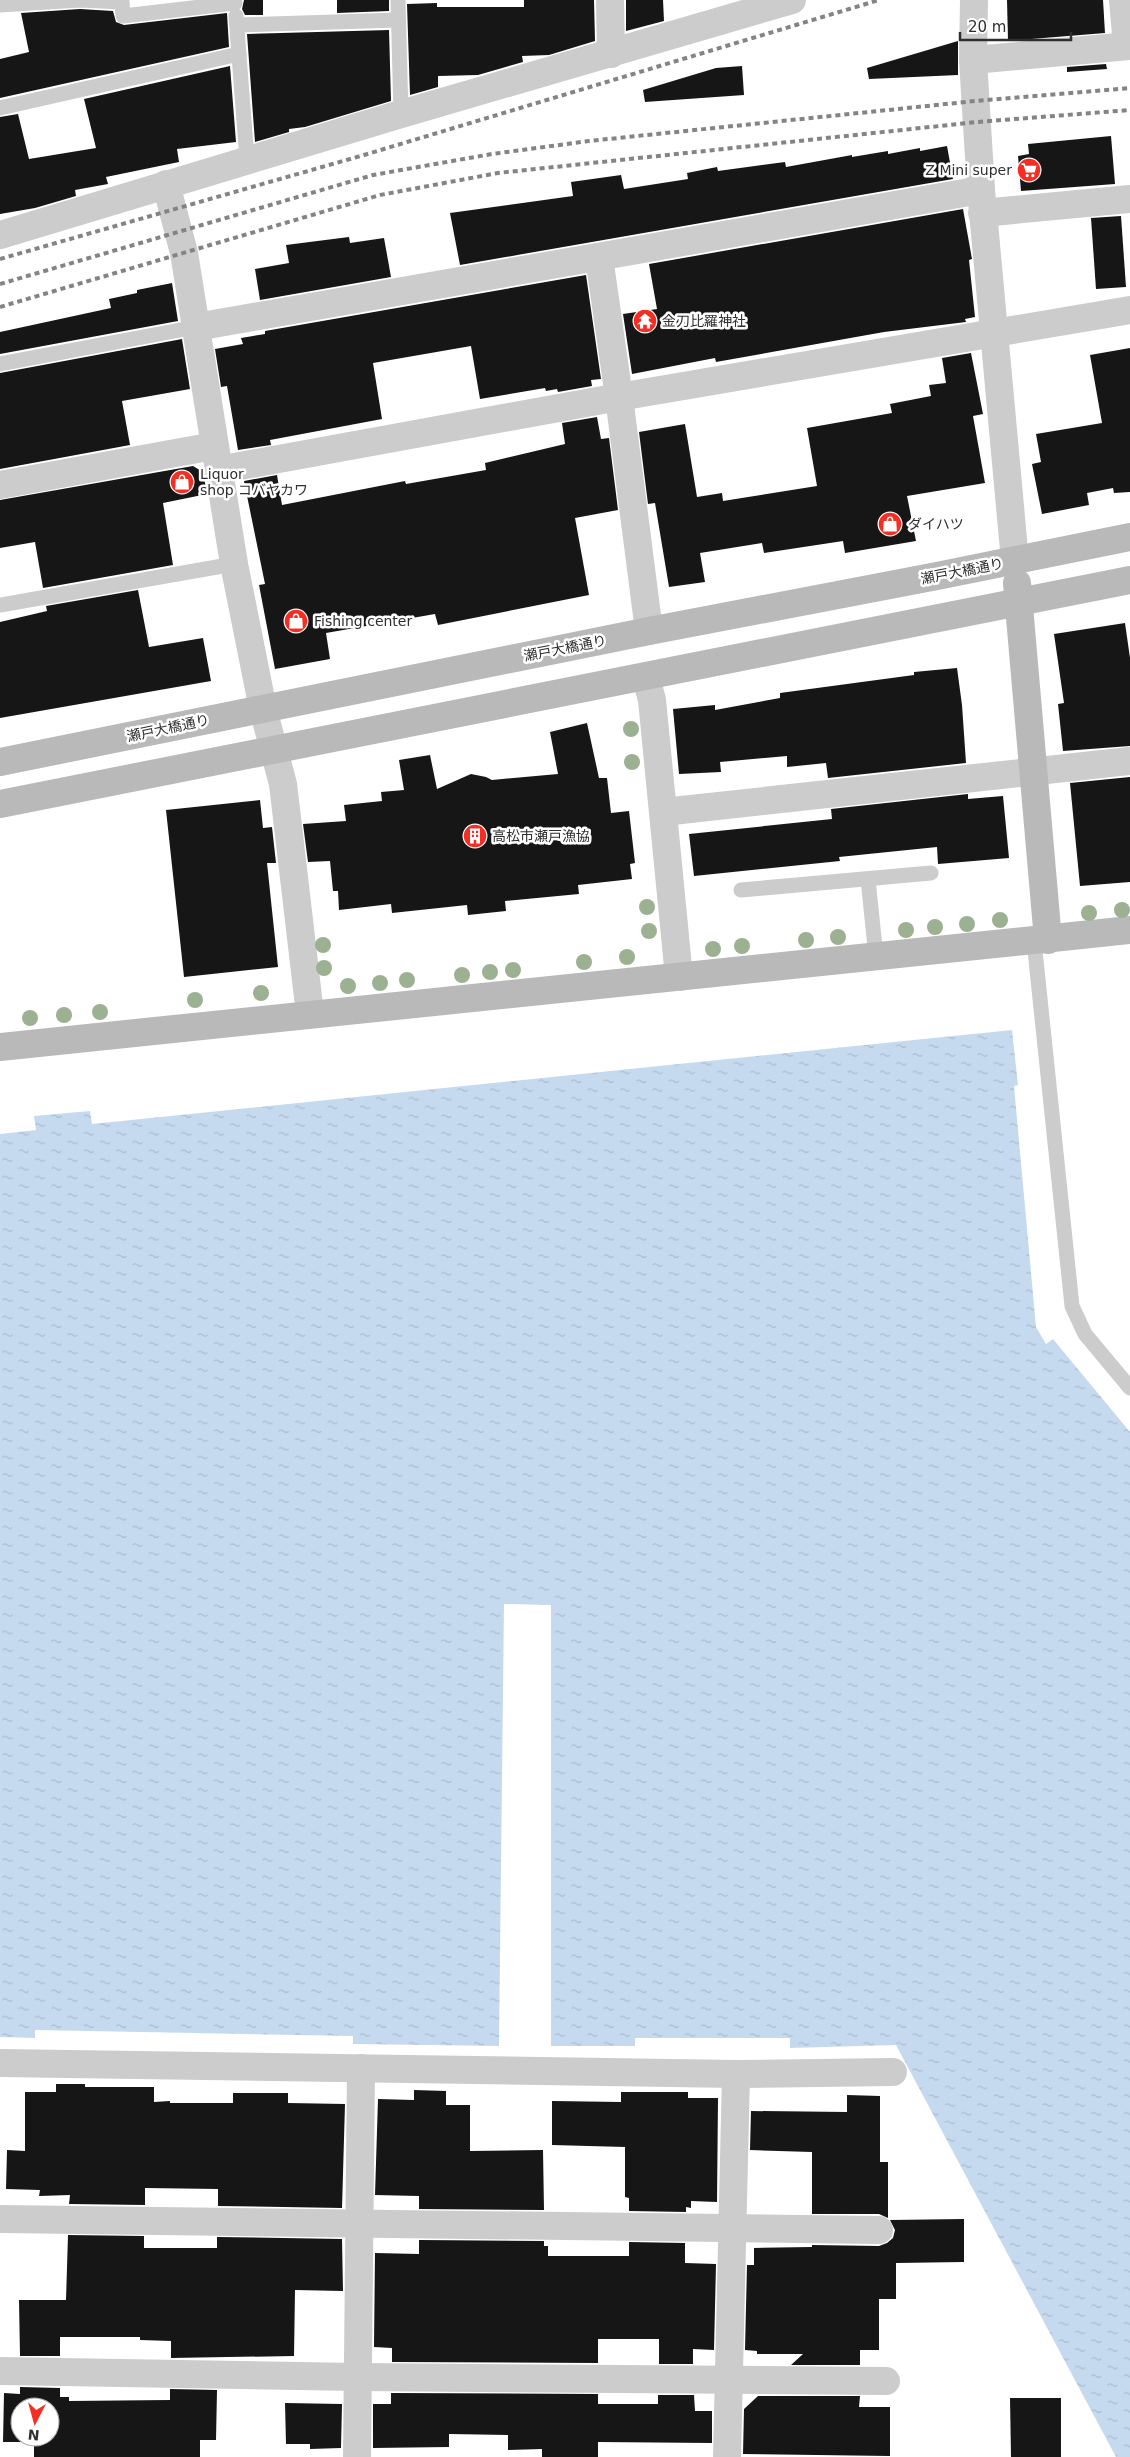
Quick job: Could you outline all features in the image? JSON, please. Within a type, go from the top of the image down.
[{"type":"street","points":[[610,0],[611,54]]},
{"type":"street","points":[[0,234],[792,0]]},
{"type":"street","points":[[974,0],[973,60],[982,201],[1034,772],[1041,940]]},
{"type":"street","points":[[973,60],[1128,46],[1123,0]]},
{"type":"street","points":[[166,184],[184,253],[234,564],[263,708],[283,784],[310,1014]]},
{"type":"street","points":[[196,327],[599,256],[982,201],[1130,199]]},
{"type":"street","points":[[599,256],[649,631]]},
{"type":"street","points":[[0,485],[216,458],[619,397],[995,335],[1130,310]]},
{"type":"street","name":"瀬戸大橋通り","points":[[0,762],[649,631],[1130,537]]},
{"type":"street","points":[[0,804],[646,678],[1018,600],[1130,580]]},
{"type":"street","points":[[646,678],[652,700],[679,977]]},
{"type":"street","points":[[663,812],[1130,761]]},
{"type":"street","points":[[0,1047],[1130,930]]},
{"type":"street","points":[[0,2063],[736,2074],[893,2072]]},
{"type":"street","points":[[357,2457],[360,2068]]},
{"type":"street","points":[[728,2457],[736,2074]]},
{"type":"street","points":[[0,2219],[879,2230]]},
{"type":"street","points":[[0,2370],[357,2377],[886,2381]]},
{"type":"lane","points":[[0,5],[80,0],[122,2],[123,16],[235,2],[247,160]]},
{"type":"lane","points":[[398,0],[401,114]]},
{"type":"lane","points":[[237,25],[398,20]]},
{"type":"lane","points":[[0,108],[239,54]]},
{"type":"lane","points":[[0,364],[196,327]]},
{"type":"lane","points":[[0,605],[234,564]]},
{"type":"lane","points":[[741,890],[932,873]]},
{"type":"lane","points":[[868,879],[876,957]]},
{"type":"lane","points":[[1041,940],[1072,1306],[1085,1334],[1130,1388]]},
{"type":"water","points":[[1012,1030],[1018,1085],[1014,1086],[1036,1327],[1046,1344],[1053,1339],[1130,1432],[1130,2457],[1116,2457],[896,2045],[790,2048],[790,2038],[635,2038],[635,2046],[551,2046],[551,1605],[504,1604],[499,2046],[353,2044],[353,2036],[35,2030],[35,2038],[0,2037],[0,1134],[36,1130],[34,1116],[90,1111],[92,1124]]},
{"type":"building","points":[[244,0],[263,0],[263,15],[245,15],[242,9]]},
{"type":"building","points":[[337,0],[389,0],[389,11],[337,13]]},
{"type":"building","points":[[524,0],[594,0],[595,41],[549,55],[522,56],[523,62],[478,75],[438,76],[438,87],[410,95],[407,4],[437,3],[437,7],[524,7]]},
{"type":"building","points":[[626,0],[663,0],[664,21],[626,31]]},
{"type":"building","points":[[1007,0],[1103,0],[1105,33],[1008,41]]},
{"type":"building","points":[[80,9],[113,11],[116,22],[124,25],[227,13],[229,47],[0,98],[0,59],[29,52],[21,13]]},
{"type":"building","points":[[389,30],[391,101],[305,127],[289,129],[289,132],[255,142],[247,34]]},
{"type":"building","points":[[958,41],[958,75],[869,79],[867,68]]},
{"type":"building","points":[[1106,64],[1107,69],[1067,72],[1067,67]]},
{"type":"building","points":[[230,66],[236,142],[177,149],[179,162],[106,177],[108,184],[75,190],[76,196],[35,208],[0,214],[0,117],[18,114],[29,159],[96,148],[84,99]]},
{"type":"building","points":[[742,66],[744,95],[645,102],[643,90],[716,68]]},
{"type":"building","points":[[1111,136],[1115,184],[1021,191],[1018,156],[1029,154],[1028,144]]},
{"type":"building","points":[[947,146],[953,179],[460,265],[450,213],[573,196],[571,182],[621,175],[624,189],[688,179],[687,173],[717,167],[718,171],[785,162],[786,167],[852,155],[852,157],[888,151],[888,154],[920,148],[920,151]]},
{"type":"building","points":[[963,209],[972,259],[969,260],[975,317],[965,319],[966,322],[884,332],[716,362],[715,358],[632,374],[623,314],[657,309],[649,264]]},
{"type":"building","points":[[1121,216],[1126,287],[1096,289],[1091,218]]},
{"type":"building","points":[[349,237],[350,243],[384,238],[391,277],[260,300],[255,269],[289,263],[286,245]]},
{"type":"building","points":[[586,275],[601,379],[591,380],[592,386],[558,392],[557,389],[546,391],[545,388],[480,399],[471,346],[373,363],[382,419],[270,440],[271,445],[238,450],[227,386],[221,387],[215,349],[243,344],[241,338],[265,334],[265,331]]},
{"type":"building","points":[[172,283],[178,321],[0,354],[0,332],[111,308],[109,299],[137,293],[137,290]]},
{"type":"building","points":[[182,339],[190,389],[122,401],[130,445],[0,469],[0,373]]},
{"type":"building","points":[[1130,348],[1130,492],[1114,493],[1113,488],[1087,493],[1089,505],[1042,514],[1032,464],[1041,462],[1036,434],[1102,423],[1090,355]]},
{"type":"building","points":[[971,353],[983,414],[973,416],[985,483],[907,496],[916,541],[845,553],[843,541],[764,553],[762,543],[700,553],[705,582],[669,587],[655,503],[648,504],[639,432],[685,424],[697,497],[722,493],[723,501],[817,486],[807,428],[892,413],[890,404],[931,396],[929,385],[946,383],[942,358]]},
{"type":"building","points":[[597,417],[601,439],[609,438],[618,510],[575,518],[589,595],[438,625],[435,614],[326,633],[330,659],[275,669],[259,585],[265,584],[244,481],[277,475],[282,505],[405,481],[406,484],[486,470],[485,463],[565,444],[562,423]]},
{"type":"building","points":[[193,466],[203,472],[207,494],[163,503],[173,565],[43,588],[35,542],[0,548],[0,500]]},
{"type":"building","points":[[138,590],[149,647],[203,638],[211,681],[0,718],[0,622],[47,611],[46,606]]},
{"type":"building","points":[[1125,623],[1130,658],[1130,746],[1063,751],[1058,704],[1064,703],[1054,634]]},
{"type":"building","points":[[957,668],[966,763],[828,778],[826,763],[787,767],[787,756],[720,762],[721,772],[679,774],[673,709],[715,705],[715,710],[780,698],[780,693],[914,675],[914,672]]},
{"type":"building","name":"高松市瀬戸漁協","points":[[587,723],[599,778],[607,778],[611,813],[629,811],[635,863],[630,864],[632,879],[578,885],[579,894],[505,901],[506,911],[468,915],[467,905],[392,913],[391,904],[339,910],[338,891],[333,891],[330,861],[308,862],[303,824],[346,821],[344,805],[382,801],[381,792],[404,790],[399,760],[430,755],[437,789],[471,774],[492,780],[558,774],[550,732]]},
{"type":"building","points":[[1130,777],[1130,882],[1080,886],[1070,783]]},
{"type":"building","points":[[968,794],[968,799],[1003,796],[1009,858],[938,864],[937,847],[839,857],[840,861],[694,876],[689,834],[832,819],[831,809]]},
{"type":"building","points":[[260,800],[263,828],[272,827],[276,863],[267,863],[278,967],[184,977],[166,810]]},
{"type":"building","points":[[56,2084],[85,2084],[85,2087],[154,2087],[154,2102],[233,2103],[233,2093],[288,2093],[288,2103],[345,2104],[342,2208],[218,2206],[218,2189],[145,2188],[145,2205],[69,2204],[70,2195],[39,2196],[40,2190],[6,2189],[7,2150],[25,2151],[25,2092],[56,2092]]},
{"type":"building","points":[[414,2090],[446,2091],[446,2105],[470,2105],[470,2151],[543,2150],[544,2210],[419,2209],[419,2196],[375,2195],[378,2099],[414,2100]]},
{"type":"building","points":[[621,2092],[688,2092],[688,2098],[718,2098],[717,2202],[691,2201],[691,2208],[686,2207],[686,2212],[629,2211],[629,2198],[625,2197],[625,2147],[552,2145],[552,2101],[621,2102]]},
{"type":"building","points":[[847,2095],[880,2096],[880,2162],[888,2162],[888,2218],[879,2214],[812,2214],[812,2152],[750,2150],[751,2111],[847,2112]]},
{"type":"building","points":[[964,2219],[964,2262],[896,2263],[896,2299],[879,2299],[879,2350],[860,2350],[860,2365],[791,2365],[803,2354],[757,2354],[757,2351],[745,2350],[747,2265],[754,2265],[754,2248],[812,2247],[812,2245],[879,2246],[893,2238],[895,2230],[890,2220]]},
{"type":"building","points":[[68,2235],[144,2236],[144,2248],[217,2248],[217,2237],[342,2239],[343,2291],[295,2290],[294,2356],[171,2358],[171,2341],[140,2340],[140,2337],[60,2337],[60,2356],[20,2356],[19,2300],[66,2300]]},
{"type":"building","points":[[419,2240],[544,2241],[544,2246],[548,2246],[548,2256],[629,2256],[629,2242],[685,2243],[685,2263],[716,2264],[714,2350],[693,2349],[693,2364],[659,2364],[659,2339],[598,2339],[598,2363],[392,2362],[392,2348],[374,2347],[375,2253],[419,2254]]},
{"type":"building","points":[[20,2387],[60,2388],[60,2397],[10,2397],[10,2442],[3,2442],[4,2393],[20,2394]]},
{"type":"building","points":[[170,2389],[217,2390],[216,2440],[200,2440],[200,2457],[34,2457],[34,2447],[60,2447],[60,2397],[69,2397],[69,2401],[170,2400]]},
{"type":"building","points":[[391,2393],[598,2394],[598,2404],[658,2404],[658,2395],[694,2395],[695,2411],[712,2411],[712,2443],[598,2442],[598,2457],[542,2457],[542,2449],[508,2450],[508,2435],[449,2434],[449,2447],[373,2448],[373,2404],[391,2404]]},
{"type":"building","points":[[758,2396],[860,2396],[859,2407],[890,2407],[890,2456],[743,2454],[744,2409]]},
{"type":"building","points":[[1010,2398],[1061,2398],[1061,2457],[1011,2457]]},
{"type":"building","points":[[285,2403],[342,2404],[341,2448],[310,2449],[310,2444],[286,2444]]},
{"type":"railway","points":[[0,259],[364,155],[879,0]]},
{"type":"railway","points":[[0,284],[373,175],[492,154],[589,141],[975,101],[1130,88]]},
{"type":"railway","points":[[0,307],[380,195],[498,173],[977,122],[1130,110]]},
{"type":"place","name":"Z Mini super","points":[[1029,170]]},
{"type":"place","name":"金刀比羅神社","points":[[645,321]]},
{"type":"place","name":"Liquor shop コバヤカワ","points":[[182,482]]},
{"type":"place","name":"ダイハツ","points":[[890,524]]},
{"type":"place","name":"Fishing center","points":[[296,621]]},
{"type":"place","name":"高松市瀬戸漁協","points":[[475,836]]}]
